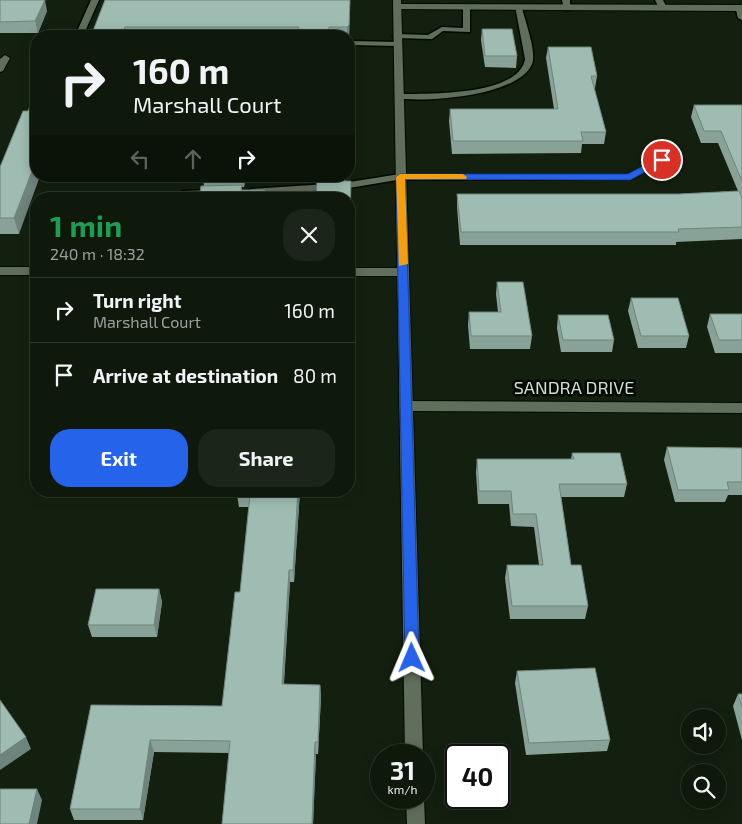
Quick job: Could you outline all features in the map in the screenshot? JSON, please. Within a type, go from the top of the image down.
[{"type":"street","points":[[414,744],[397,4],[518,8],[566,4],[661,4],[740,8]]},
{"type":"street","points":[[0,69],[5,58]]},
{"type":"street","points":[[400,177],[630,177],[662,160]]},
{"type":"street","points":[[0,270],[30,271]]},
{"type":"street","points":[[355,272],[403,272]]},
{"type":"street","name":"SANDRA DRIVE","points":[[406,406],[742,408]]},
{"type":"street","points":[[415,809],[416,824]]},
{"type":"lane","points":[[82,30],[95,0]]},
{"type":"lane","points":[[355,43],[432,37],[436,30],[467,30],[461,5]]},
{"type":"lane","points":[[399,96],[459,95],[486,90],[522,74],[529,64],[529,53],[518,8]]},
{"type":"lane","points":[[740,8],[742,18]]},
{"type":"lane","points":[[248,192],[343,186],[400,177]]},
{"type":"building","points":[[0,0],[45,0],[35,21],[0,22]]},
{"type":"building","points":[[105,0],[350,0],[349,25],[347,27],[329,27],[329,30],[299,30],[299,27],[125,27],[124,30],[93,30]]},
{"type":"building","points":[[482,29],[512,29],[517,56],[485,56]]},
{"type":"building","points":[[548,47],[591,47],[597,76],[591,76],[606,132],[581,132],[583,141],[453,141],[450,109],[558,109]]},
{"type":"building","points":[[694,105],[742,105],[742,181],[721,131],[704,131]]},
{"type":"building","points":[[30,106],[30,177],[14,218],[0,218],[0,167],[23,111],[28,111]]},
{"type":"building","points":[[317,182],[351,182],[351,192],[316,192]]},
{"type":"building","points":[[242,185],[241,190],[265,190],[265,192],[200,192],[201,186]]},
{"type":"building","points":[[739,191],[742,198],[742,227],[678,229],[679,232],[461,232],[457,194],[679,194]]},
{"type":"building","points":[[497,282],[523,282],[532,336],[471,336],[469,312],[501,312]]},
{"type":"building","points":[[631,298],[678,298],[689,336],[641,336]]},
{"type":"building","points":[[710,314],[742,314],[742,340],[719,340]]},
{"type":"building","points":[[558,315],[608,315],[614,340],[563,340]]},
{"type":"building","points":[[667,447],[742,448],[742,482],[727,482],[729,490],[678,490]]},
{"type":"building","points":[[572,453],[620,453],[627,484],[559,484],[571,565],[581,565],[588,606],[512,606],[507,565],[543,565],[536,514],[513,514],[511,491],[479,491],[477,459],[574,459]]},
{"type":"building","points":[[250,497],[298,497],[293,570],[289,570],[282,684],[320,685],[318,742],[315,742],[312,824],[222,824],[230,741],[150,740],[140,809],[70,809],[91,705],[222,706],[235,592],[240,592]]},
{"type":"building","points":[[96,589],[159,589],[154,625],[88,625]]},
{"type":"building","points":[[595,668],[610,740],[529,743],[517,671]]},
{"type":"building","points":[[738,694],[742,694],[742,707]]},
{"type":"building","points":[[0,700],[26,737],[0,755]]},
{"type":"building","points":[[0,789],[37,789],[29,824],[0,824]]},
{"type":"slow traffic","points":[[403,264],[400,177],[463,177]]},
{"type":"route","points":[[412,658],[400,177],[630,177],[662,160]]}]
